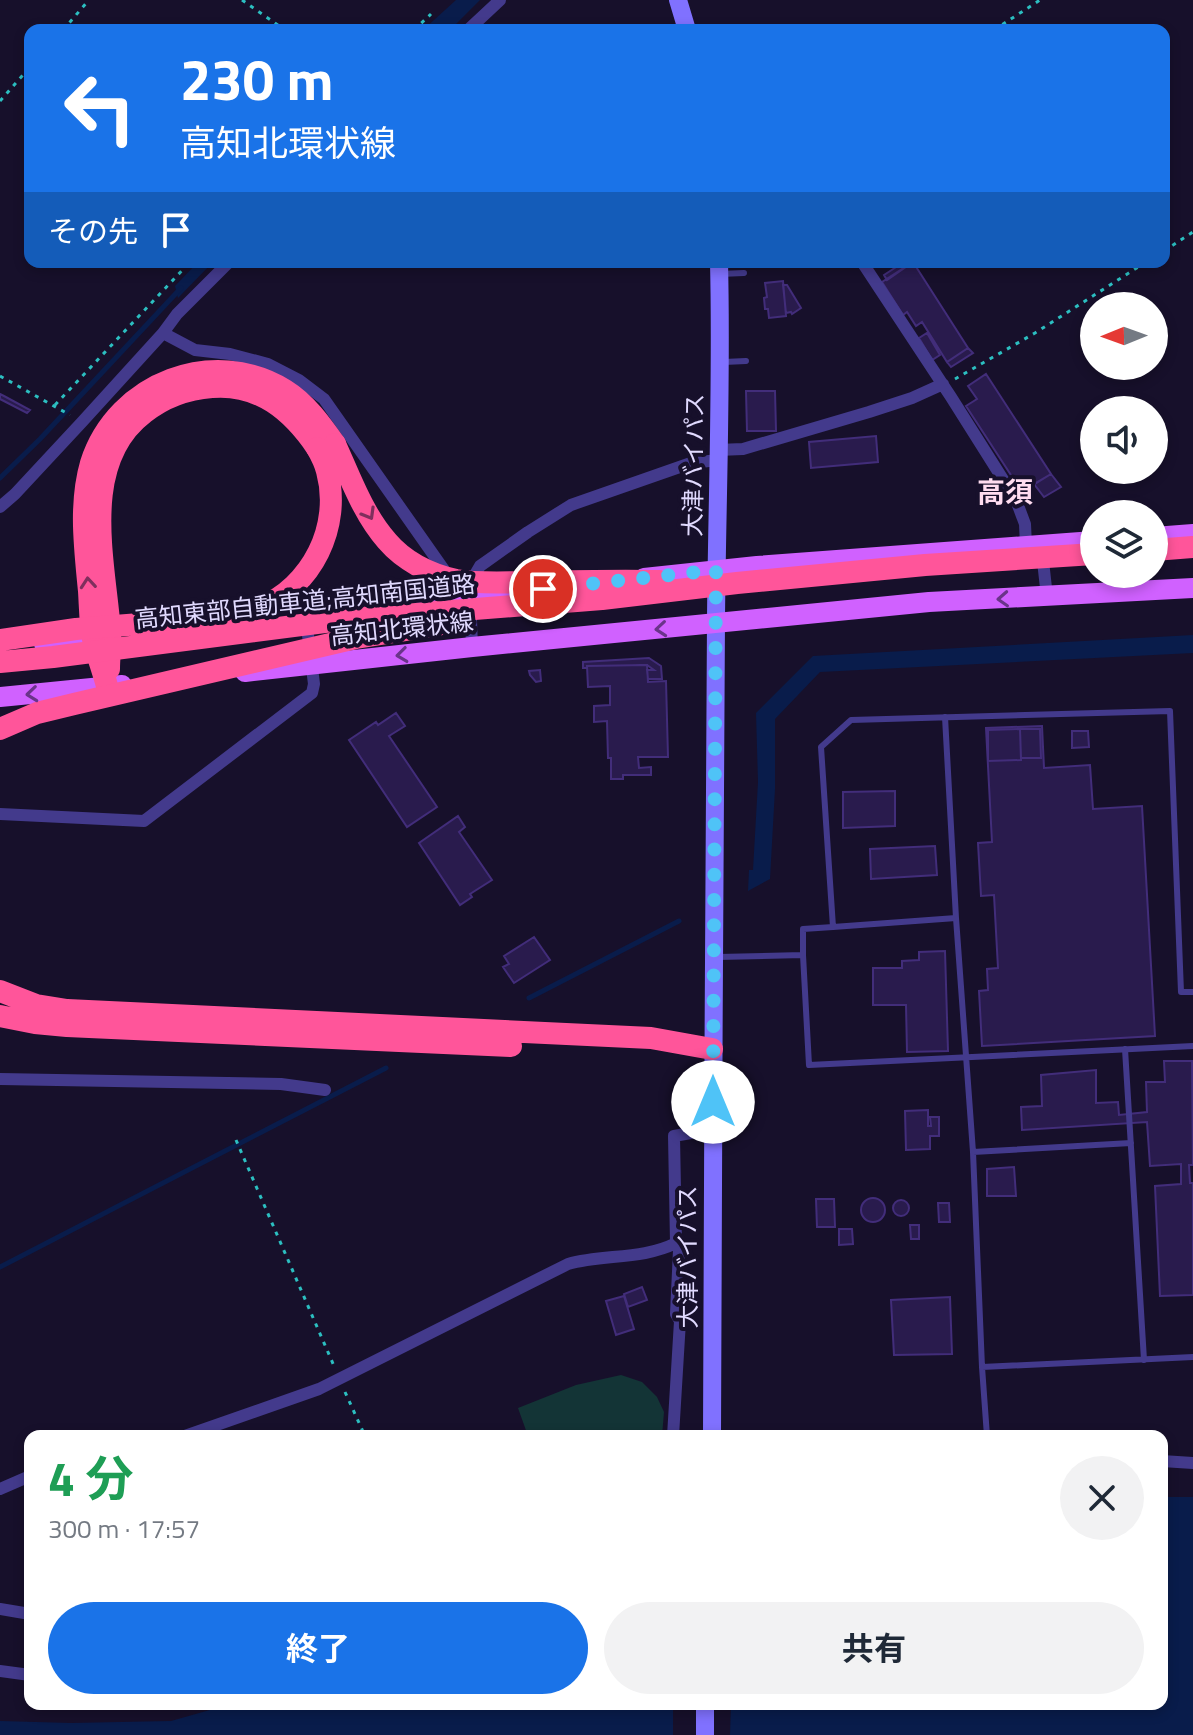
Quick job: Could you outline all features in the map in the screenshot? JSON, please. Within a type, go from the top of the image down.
[{"type":"highway","points":[[107,686],[102,638],[101,539],[102,500],[109,462],[119,439],[133,421],[170,396],[193,389],[217,387],[241,390],[266,397],[285,410],[326,446],[386,540],[400,554],[436,574],[458,580],[498,582],[604,580],[737,583]]},
{"type":"highway","points":[[0,640],[88,627],[239,615],[279,599],[309,569],[327,532],[330,490],[326,446]]},
{"type":"highway","points":[[1168,549],[1193,547]]},
{"type":"highway","name":"高知東部自動車道;高知南国道路","points":[[0,662],[348,619],[602,599],[925,565],[1080,555]]},
{"type":"highway","points":[[0,729],[37,713],[356,638],[602,599]]},
{"type":"highway","points":[[0,991],[36,1005],[67,1010],[651,1038],[712,1049]]},
{"type":"highway","points":[[0,1016],[67,1026],[651,1053],[712,1049]]},
{"type":"main road","points":[[678,0],[685,24]]},
{"type":"main road","name":"大津バイパス","points":[[712,1430],[719,268]]},
{"type":"main road","points":[[1168,536],[1193,534]]},
{"type":"main road","name":"高知北環状線","points":[[0,648],[716,570],[1080,542]]},
{"type":"main road","name":"高知北環状線","points":[[0,697],[929,602],[1193,588]]},
{"type":"main road","points":[[705,1710],[705,1735]]},
{"type":"street","points":[[474,24],[500,0]]},
{"type":"street","points":[[0,507],[223,268]]},
{"type":"street","points":[[866,268],[1016,500],[1034,546],[1047,597]]},
{"type":"street","points":[[163,333],[195,350],[230,354],[268,364],[299,380],[324,399],[450,578],[471,620],[472,647]]},
{"type":"street","points":[[461,598],[480,566],[571,505],[691,463],[869,412],[943,384]]},
{"type":"street","points":[[0,814],[144,821],[312,693],[314,684],[306,616]]},
{"type":"street","points":[[0,1079],[281,1084],[325,1090]]},
{"type":"street","points":[[673,1430],[680,1321],[676,1314],[679,1250],[676,1243],[674,1136],[713,1129]]},
{"type":"street","points":[[203,1430],[278,1405],[340,1379],[568,1264],[651,1253],[676,1243]]},
{"type":"street","points":[[1168,1461],[1193,1463]]},
{"type":"street","points":[[0,1489],[24,1479]]},
{"type":"street","points":[[0,1609],[24,1613]]},
{"type":"street","points":[[0,1671],[24,1674]]},
{"type":"lane","points":[[719,268],[744,273]]},
{"type":"lane","points":[[720,363],[746,361]]},
{"type":"lane","points":[[833,927],[821,747],[851,720],[1170,711],[1181,992],[1193,992]]},
{"type":"lane","points":[[945,717],[973,1152],[987,1430]]},
{"type":"lane","points":[[956,918],[803,929],[809,1065],[1193,1046]]},
{"type":"lane","points":[[713,957],[803,955]]},
{"type":"lane","points":[[1125,1049],[1144,1360]]},
{"type":"lane","points":[[973,1152],[1131,1143]]},
{"type":"lane","points":[[982,1367],[1193,1357]]},
{"type":"path","points":[[68,24],[89,0]]},
{"type":"path","points":[[242,0],[276,24]]},
{"type":"path","points":[[1003,24],[1040,0]]},
{"type":"path","points":[[420,24],[431,14]]},
{"type":"path","points":[[0,101],[24,74]]},
{"type":"path","points":[[1170,247],[1193,232]]},
{"type":"path","points":[[55,405],[184,268]]},
{"type":"path","points":[[943,384],[995,356],[1136,268]]},
{"type":"path","points":[[0,376],[73,417]]},
{"type":"path","points":[[236,1140],[362,1430]]},
{"type":"green space","points":[[621,1375],[642,1382],[657,1397],[664,1412],[662,1430],[526,1430],[518,1408],[576,1385]]},
{"type":"water","points":[[456,0],[480,0],[456,24],[430,24]]},
{"type":"water","points":[[192,268],[207,268],[178,298],[175,286]]},
{"type":"water","points":[[1193,635],[1193,653],[820,672],[775,719],[770,879],[748,891],[749,870],[753,870],[758,782],[756,713],[813,656]]},
{"type":"water","points":[[1168,1497],[1193,1497],[1193,1735],[0,1735],[0,1721],[171,1721],[210,1710],[1168,1710]]},
{"type":"pier","points":[[673,1710],[731,1710],[730,1735],[673,1735]]},
{"type":"building","points":[[895,268],[904,268],[887,280],[884,275]]},
{"type":"building","points":[[904,268],[917,268],[968,348],[947,362],[922,322],[916,326],[907,312],[903,315],[882,282]]},
{"type":"building","points":[[783,281],[786,316],[769,318],[768,309],[765,309],[765,283]]},
{"type":"building","points":[[783,285],[787,285],[801,308],[792,314],[786,313]]},
{"type":"building","points":[[927,333],[940,355],[932,360],[919,338]]},
{"type":"building","points":[[968,348],[973,353],[951,367],[947,362]]},
{"type":"building","points":[[986,374],[1051,474],[1022,492],[966,406],[977,399],[968,386]]},
{"type":"building","points":[[746,391],[775,391],[776,431],[747,431]]},
{"type":"building","points":[[0,394],[30,410],[27,413],[0,399]]},
{"type":"building","points":[[876,436],[878,462],[811,468],[809,442]]},
{"type":"building","points":[[1051,474],[1061,487],[1044,497],[1034,484]]},
{"type":"building","points":[[649,658],[661,666],[662,679],[648,679],[647,670],[654,670],[647,665],[583,668],[583,662]]},
{"type":"building","points":[[647,665],[648,682],[666,681],[668,757],[638,757],[639,768],[651,767],[651,775],[623,775],[623,779],[611,779],[607,721],[594,722],[594,706],[610,705],[610,686],[588,687],[587,666]]},
{"type":"building","points":[[540,670],[541,681],[536,682],[529,671]]},
{"type":"building","points":[[396,713],[405,726],[389,736],[437,807],[407,827],[349,740]]},
{"type":"building","points":[[1042,726],[1044,768],[1090,765],[1093,809],[1142,806],[1155,1036],[982,1046],[979,991],[988,990],[987,969],[998,968],[994,895],[981,896],[978,843],[992,842],[986,728]]},
{"type":"building","points":[[1020,729],[1021,760],[988,761],[988,730]]},
{"type":"building","points":[[1020,729],[1040,729],[1041,758],[1021,758]]},
{"type":"building","points":[[1072,731],[1088,731],[1089,747],[1072,748]]},
{"type":"building","points":[[895,791],[895,826],[843,828],[843,792]]},
{"type":"building","points":[[458,816],[465,827],[459,832],[492,880],[470,894],[472,897],[460,905],[419,843]]},
{"type":"building","points":[[935,846],[937,875],[871,879],[870,849]]},
{"type":"building","points":[[534,937],[550,960],[514,983],[503,967],[509,964],[504,956]]},
{"type":"building","points":[[945,951],[948,1051],[907,1052],[906,1005],[873,1005],[873,968],[902,968],[902,961],[919,960],[919,952]]},
{"type":"building","points":[[1164,1061],[1192,1061],[1193,1165],[1189,1165],[1190,1183],[1193,1183],[1193,1295],[1160,1296],[1155,1186],[1181,1184],[1181,1164],[1150,1166],[1147,1122],[1022,1130],[1021,1107],[1042,1106],[1041,1075],[1096,1070],[1096,1103],[1118,1102],[1119,1115],[1147,1112],[1146,1082],[1165,1082]]},
{"type":"building","points":[[928,1110],[928,1126],[931,1126],[930,1117],[939,1117],[939,1136],[930,1136],[930,1149],[906,1150],[905,1111]]},
{"type":"building","points":[[1014,1167],[1016,1196],[987,1196],[987,1169]]},
{"type":"building","points":[[873,1198],[884,1205],[885,1210],[878,1221],[873,1222],[862,1215],[861,1210],[868,1199]]},
{"type":"building","points":[[816,1199],[834,1199],[835,1227],[817,1227]]},
{"type":"building","points":[[901,1200],[909,1208],[901,1216],[893,1208]]},
{"type":"building","points":[[938,1203],[949,1203],[950,1222],[939,1222]]},
{"type":"building","points":[[910,1225],[919,1225],[919,1239],[911,1239]]},
{"type":"building","points":[[839,1229],[852,1229],[853,1244],[839,1245]]},
{"type":"building","points":[[642,1287],[647,1300],[628,1307],[624,1294]]},
{"type":"building","points":[[624,1296],[634,1329],[616,1335],[606,1301]]},
{"type":"building","points":[[950,1297],[952,1354],[894,1355],[891,1300]]},
{"type":"waterway","points":[[0,478],[181,288]]},
{"type":"waterway","points":[[529,998],[679,921]]},
{"type":"waterway","points":[[0,1267],[386,1068]]},
{"type":"district","name":"高須","points":[[1005,492]]},
{"type":"route","points":[[543,589],[716,570],[713,1102]]}]
